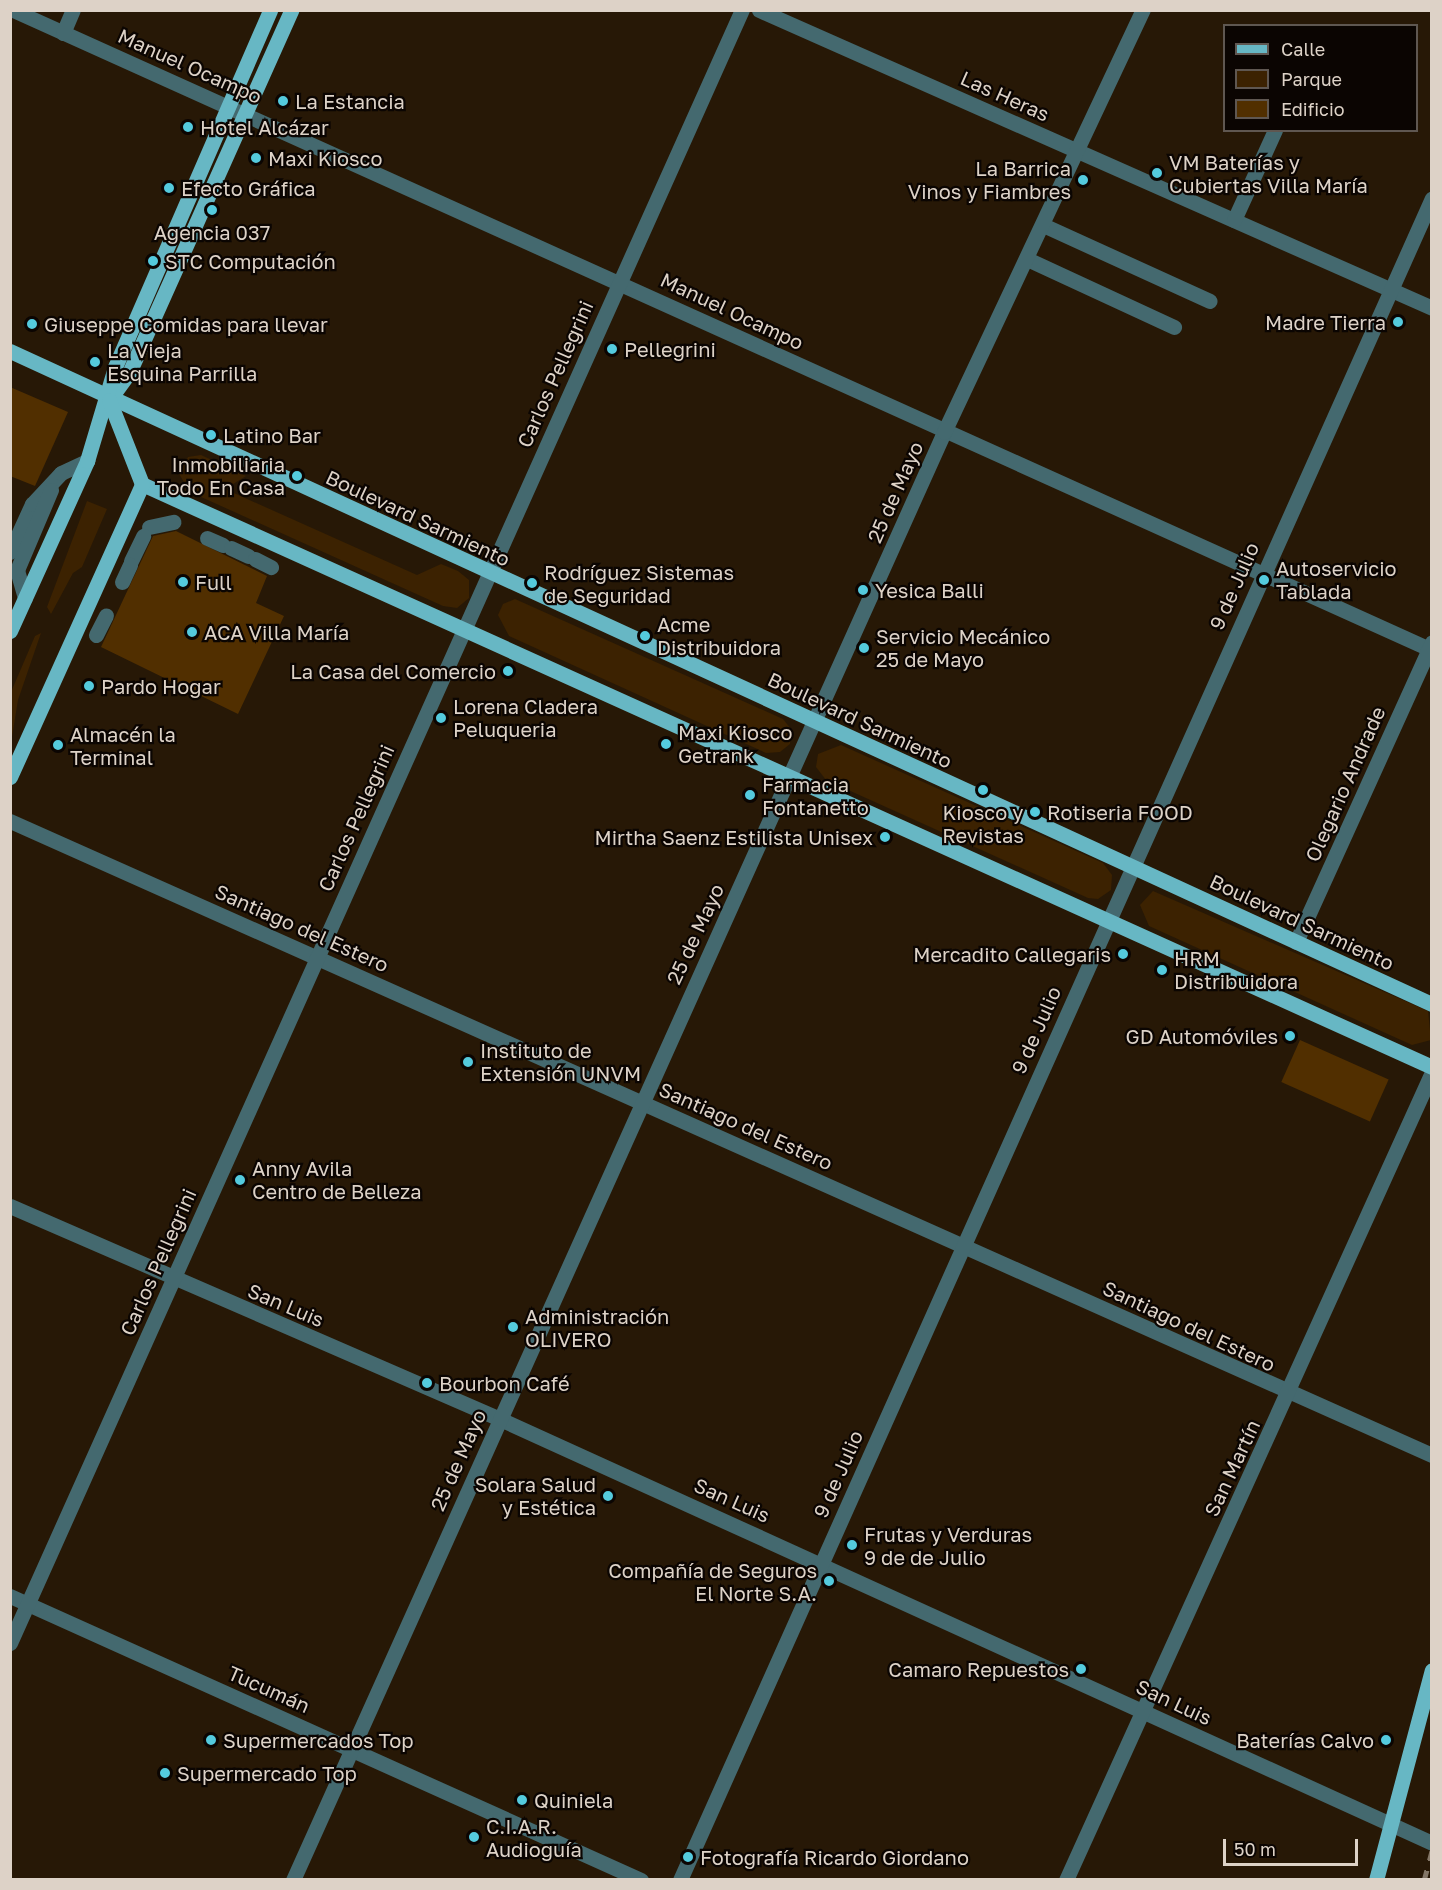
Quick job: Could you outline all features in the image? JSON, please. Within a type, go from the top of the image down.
[{"type":"main road","points":[[10,631],[87,461],[109,400],[115,367],[270,10]]},
{"type":"main road","points":[[109,400],[129,373],[247,115],[291,10]]},
{"type":"main road","name":"Boulevard Sarmiento","points":[[10,351],[109,400],[1431,1004]]},
{"type":"main road","points":[[109,400],[142,484],[1109,917],[1431,1066]]},
{"type":"main road","points":[[10,777],[142,484]]},
{"type":"main road","points":[[1376,1880],[1431,1670]]},
{"type":"street","name":"Manuel Ocampo","points":[[14,10],[619,282],[944,432],[1430,647]]},
{"type":"street","points":[[63,33],[73,10]]},
{"type":"street","name":"Carlos Pellegrini","points":[[10,1643],[742,10]]},
{"type":"street","name":"Las Heras","points":[[759,10],[1431,308]]},
{"type":"street","name":"25 de Mayo","points":[[293,1880],[944,432],[1143,10]]},
{"type":"street","points":[[1234,220],[1274,132]]},
{"type":"street","name":"9 de Julio","points":[[680,1880],[1431,198]]},
{"type":"street","points":[[1043,225],[1210,301]]},
{"type":"street","points":[[1027,259],[1174,327]]},
{"type":"street","points":[[25,598],[17,570],[53,486],[61,473],[87,461]]},
{"type":"street","points":[[10,552],[32,504],[53,486]]},
{"type":"street","points":[[39,519],[65,510]]},
{"type":"street","points":[[122,582],[146,532],[173,522]]},
{"type":"street","points":[[207,538],[271,567]]},
{"type":"street","points":[[10,576],[25,598]]},
{"type":"street","points":[[96,636],[106,615]]},
{"type":"street","name":"Olegario Andrade","points":[[1296,942],[1430,647]]},
{"type":"street","name":"Santiago del Estero","points":[[10,821],[963,1244],[1288,1395],[1431,1455]]},
{"type":"street","name":"San Martín","points":[[1066,1880],[1288,1395],[1431,1072]]},
{"type":"street","name":"San Luis","points":[[10,1206],[172,1280],[500,1419],[1431,1844]]},
{"type":"street","name":"Tucumán","points":[[10,1596],[641,1880]]},
{"type":"green space","points":[[201,455],[246,476],[225,489],[417,575],[441,564],[458,571],[469,580],[469,598],[457,608],[443,606],[190,492],[179,474],[188,457]]},
{"type":"green space","points":[[87,501],[107,509],[82,567],[73,573],[51,614],[47,607]]},
{"type":"green space","points":[[515,599],[783,719],[791,729],[790,744],[780,752],[766,753],[509,636],[498,615],[503,604]]},
{"type":"green space","points":[[41,633],[18,700],[11,743],[11,692],[35,636]]},
{"type":"green space","points":[[841,745],[1103,863],[1112,875],[1111,890],[1098,899],[1088,898],[826,780],[816,767],[818,754]]},
{"type":"green space","points":[[1153,891],[1428,1011],[1431,1040],[1412,1045],[1149,926],[1140,905]]},
{"type":"building","points":[[10,387],[68,412],[35,486],[10,476]]},
{"type":"building","name":"ACA Villa María","points":[[176,531],[267,576],[256,603],[284,616],[238,714],[101,647],[153,536]]},
{"type":"building","points":[[1300,1040],[1389,1079],[1370,1121],[1281,1082]]},
{"type":"railway","points":[[1424,1880],[1432,1850]]},
{"type":"place","name":"La Estancia","points":[[283,101]]},
{"type":"place","name":"Hotel Alcázar","points":[[188,127]]},
{"type":"place","name":"Maxi Kiosco","points":[[256,158]]},
{"type":"place","name":"VM Baterías y Cubiertas Villa María","points":[[1157,173]]},
{"type":"place","name":"La Barrica Vinos y Fiambres","points":[[1083,180]]},
{"type":"place","name":"Efecto Gráfica","points":[[169,188]]},
{"type":"place","name":"Agencia 037","points":[[212,210]]},
{"type":"place","name":"STC Computación","points":[[153,261]]},
{"type":"place","name":"Madre Tierra","points":[[1398,322]]},
{"type":"place","name":"Giuseppe Comidas para llevar","points":[[32,324]]},
{"type":"place","name":"Pellegrini","points":[[612,349]]},
{"type":"place","name":"La Vieja Esquina Parrilla","points":[[95,362]]},
{"type":"place","name":"Latino Bar","points":[[211,435]]},
{"type":"place","name":"Inmobiliaria Todo En Casa","points":[[297,476]]},
{"type":"place","name":"Autoservicio Tablada","points":[[1264,580]]},
{"type":"place","name":"Full","points":[[183,582]]},
{"type":"place","name":"Rodríguez Sistemas de Seguridad","points":[[532,583]]},
{"type":"place","name":"Yesica Balli","points":[[863,590]]},
{"type":"place","name":"ACA Villa María","points":[[192,632]]},
{"type":"place","name":"Acme Distribuidora","points":[[645,636]]},
{"type":"place","name":"Servicio Mecánico 25 de Mayo","points":[[864,648]]},
{"type":"place","name":"La Casa del Comercio","points":[[508,671]]},
{"type":"place","name":"Pardo Hogar","points":[[89,686]]},
{"type":"place","name":"Lorena Cladera Peluqueria","points":[[441,718]]},
{"type":"place","name":"Maxi Kiosco Getrank","points":[[666,744]]},
{"type":"place","name":"Almacén la Terminal","points":[[58,745]]},
{"type":"place","name":"Kiosco y Revistas","points":[[983,790]]},
{"type":"place","name":"Farmacia Fontanetto","points":[[750,795]]},
{"type":"place","name":"Rotiseria FOOD","points":[[1035,812]]},
{"type":"place","name":"Mirtha Saenz Estilista Unisex","points":[[885,837]]},
{"type":"place","name":"Mercadito Callegaris","points":[[1123,954]]},
{"type":"place","name":"HRM Distribuidora","points":[[1162,970]]},
{"type":"place","name":"GD Automóviles","points":[[1290,1036]]},
{"type":"place","name":"Instituto de Extensión UNVM","points":[[468,1062]]},
{"type":"place","name":"Anny Avila Centro de Belleza","points":[[240,1180]]},
{"type":"place","name":"Administración OLIVERO","points":[[513,1327]]},
{"type":"place","name":"Bourbon Café","points":[[427,1383]]},
{"type":"place","name":"Solara Salud y Estética","points":[[608,1496]]},
{"type":"place","name":"Frutas y Verduras 9 de de Julio","points":[[852,1545]]},
{"type":"place","name":"Compañía de Seguros El Norte S.A.","points":[[829,1581]]},
{"type":"place","name":"Camaro Repuestos","points":[[1081,1669]]},
{"type":"place","name":"Supermercados Top","points":[[211,1740]]},
{"type":"place","name":"Baterías Calvo","points":[[1386,1740]]},
{"type":"place","name":"Supermercado Top","points":[[165,1773]]},
{"type":"place","name":"Quiniela","points":[[522,1800]]},
{"type":"place","name":"C.I.A.R. Audioguía","points":[[474,1837]]},
{"type":"place","name":"Fotografía Ricardo Giordano","points":[[688,1857]]}]
